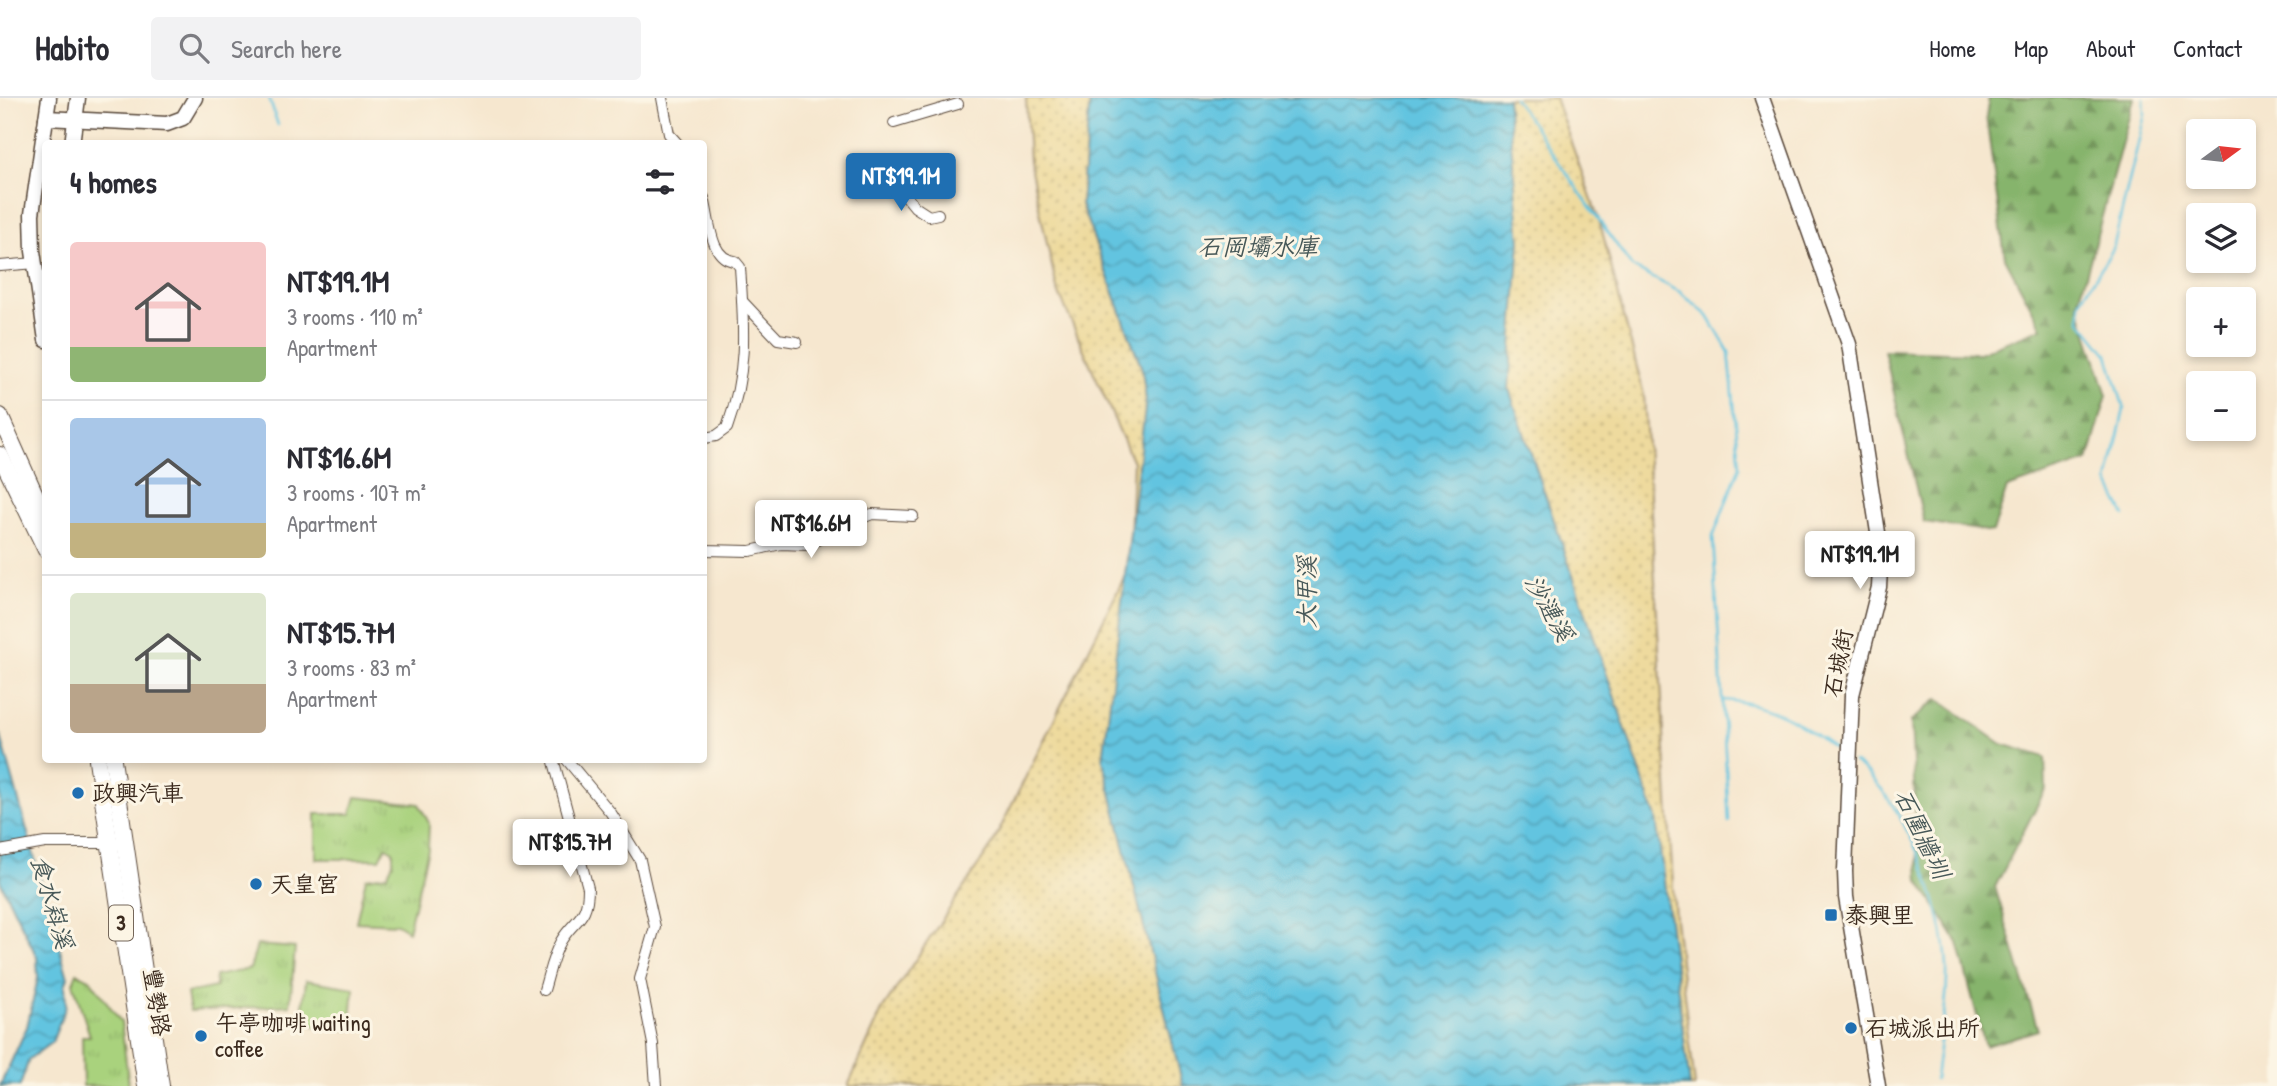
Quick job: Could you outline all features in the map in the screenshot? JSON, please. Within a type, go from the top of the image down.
[{"type":"main road","points":[[0,416],[42,510]]},
{"type":"main road","points":[[0,455],[42,542]]},
{"type":"main road","name":"豐勢路","points":[[98,763],[116,842],[161,1086]]},
{"type":"main road","name":"豐勢路","points":[[113,763],[116,842],[146,1086]]},
{"type":"street","points":[[43,140],[49,98]]},
{"type":"street","points":[[73,140],[78,98]]},
{"type":"street","points":[[46,118],[167,124],[183,118],[195,98]]},
{"type":"street","name":"石城街","points":[[1762,98],[1849,344],[1881,552],[1879,587],[1852,695],[1845,871],[1848,909],[1878,1086]]},
{"type":"street","points":[[664,103],[669,134],[674,140]]},
{"type":"street","points":[[894,124],[958,104]]},
{"type":"street","points":[[42,144],[33,202],[35,256],[42,309]]},
{"type":"street","points":[[882,167],[915,207],[929,216],[938,214]]},
{"type":"street","points":[[707,210],[718,254],[726,261],[735,261],[740,267],[744,367],[727,428],[716,436],[707,438]]},
{"type":"street","points":[[0,266],[35,256],[42,242]]},
{"type":"street","points":[[742,301],[778,339],[797,342]]},
{"type":"street","points":[[707,550],[750,551],[781,544],[808,545],[840,527],[872,514],[914,516]]},
{"type":"street","points":[[544,990],[561,942],[583,916],[587,904],[585,877],[560,763]]},
{"type":"street","points":[[562,763],[607,808],[640,860],[656,927],[640,979],[653,1044],[656,1086]]},
{"type":"street","points":[[0,852],[45,843],[116,842]]},
{"type":"green space","points":[[1989,98],[2134,98],[2078,305],[2107,395],[2088,461],[2007,488],[1993,532],[1924,522],[1884,350],[1979,353],[2042,328],[2005,258],[1986,116]]},
{"type":"green space","points":[[1938,699],[2002,744],[2045,757],[2046,788],[1995,887],[2038,1030],[1985,1046],[1958,943],[1919,881],[1911,721]]},
{"type":"green space","points":[[356,797],[419,804],[429,823],[428,849],[408,931],[397,924],[356,922],[366,878],[387,875],[393,863],[393,851],[386,847],[380,859],[316,859],[316,814],[351,814]]},
{"type":"green space","points":[[257,945],[295,948],[290,1005],[190,1011],[187,993],[216,987],[215,976],[250,969]]},
{"type":"green space","points":[[77,973],[90,979],[121,1022],[129,1086],[83,1086],[82,1036],[90,1036],[73,983]]},
{"type":"green space","points":[[306,980],[354,988],[350,1030],[301,1024]]},
{"type":"sand","points":[[1026,98],[1090,98],[1081,204],[1142,369],[1146,400],[1505,98],[1555,98],[1600,223],[1644,395],[1675,920],[1695,1086],[848,1086],[882,1010],[992,845],[1129,568],[1133,462],[1057,289],[1029,161]]},
{"type":"water","points":[[1090,98],[1507,98],[1520,241],[1509,389],[1656,818],[1690,1086],[1183,1086],[1103,760],[1146,400],[1142,369],[1081,204]]},
{"type":"water","points":[[0,733],[68,978],[65,985],[66,1006],[52,1042],[29,1059],[20,1086],[0,1086],[27,1027],[38,978],[37,957],[0,881]]},
{"type":"waterway","points":[[269,98],[278,125]]},
{"type":"waterway","points":[[1514,98],[1632,267],[1680,292],[1708,316],[1729,352],[1740,466],[1713,537],[1729,822]]},
{"type":"waterway","points":[[2125,516],[2108,481],[2124,409],[2108,355],[2080,320],[2080,302],[2113,249],[2145,114],[2144,98]]},
{"type":"waterway","name":"石圍牆圳","points":[[1724,700],[1760,706],[1789,718],[1845,756]]},
{"type":"waterway","name":"石圍牆圳","points":[[1854,762],[1873,779],[1905,827],[1919,855],[1938,914],[1944,942],[1947,981],[1935,1079]]},
{"type":"place","name":"政興汽車","points":[[78,793]]},
{"type":"place","name":"天皇宮","points":[[256,884]]},
{"type":"place","name":"泰興里","points":[[1831,915]]},
{"type":"place","name":"石城派出所","points":[[1851,1028]]},
{"type":"place","name":"午亭咖啡 waiting coffee","points":[[201,1036]]},
{"type":"water label","name":"石岡壩水庫","points":[[1258,247]]},
{"type":"water label","name":"大甲溪","points":[[1307,592]]},
{"type":"water label","name":"沙漣溪","points":[[1549,608]]},
{"type":"water label","name":"食水嵙溪","points":[[52,902]]}]
